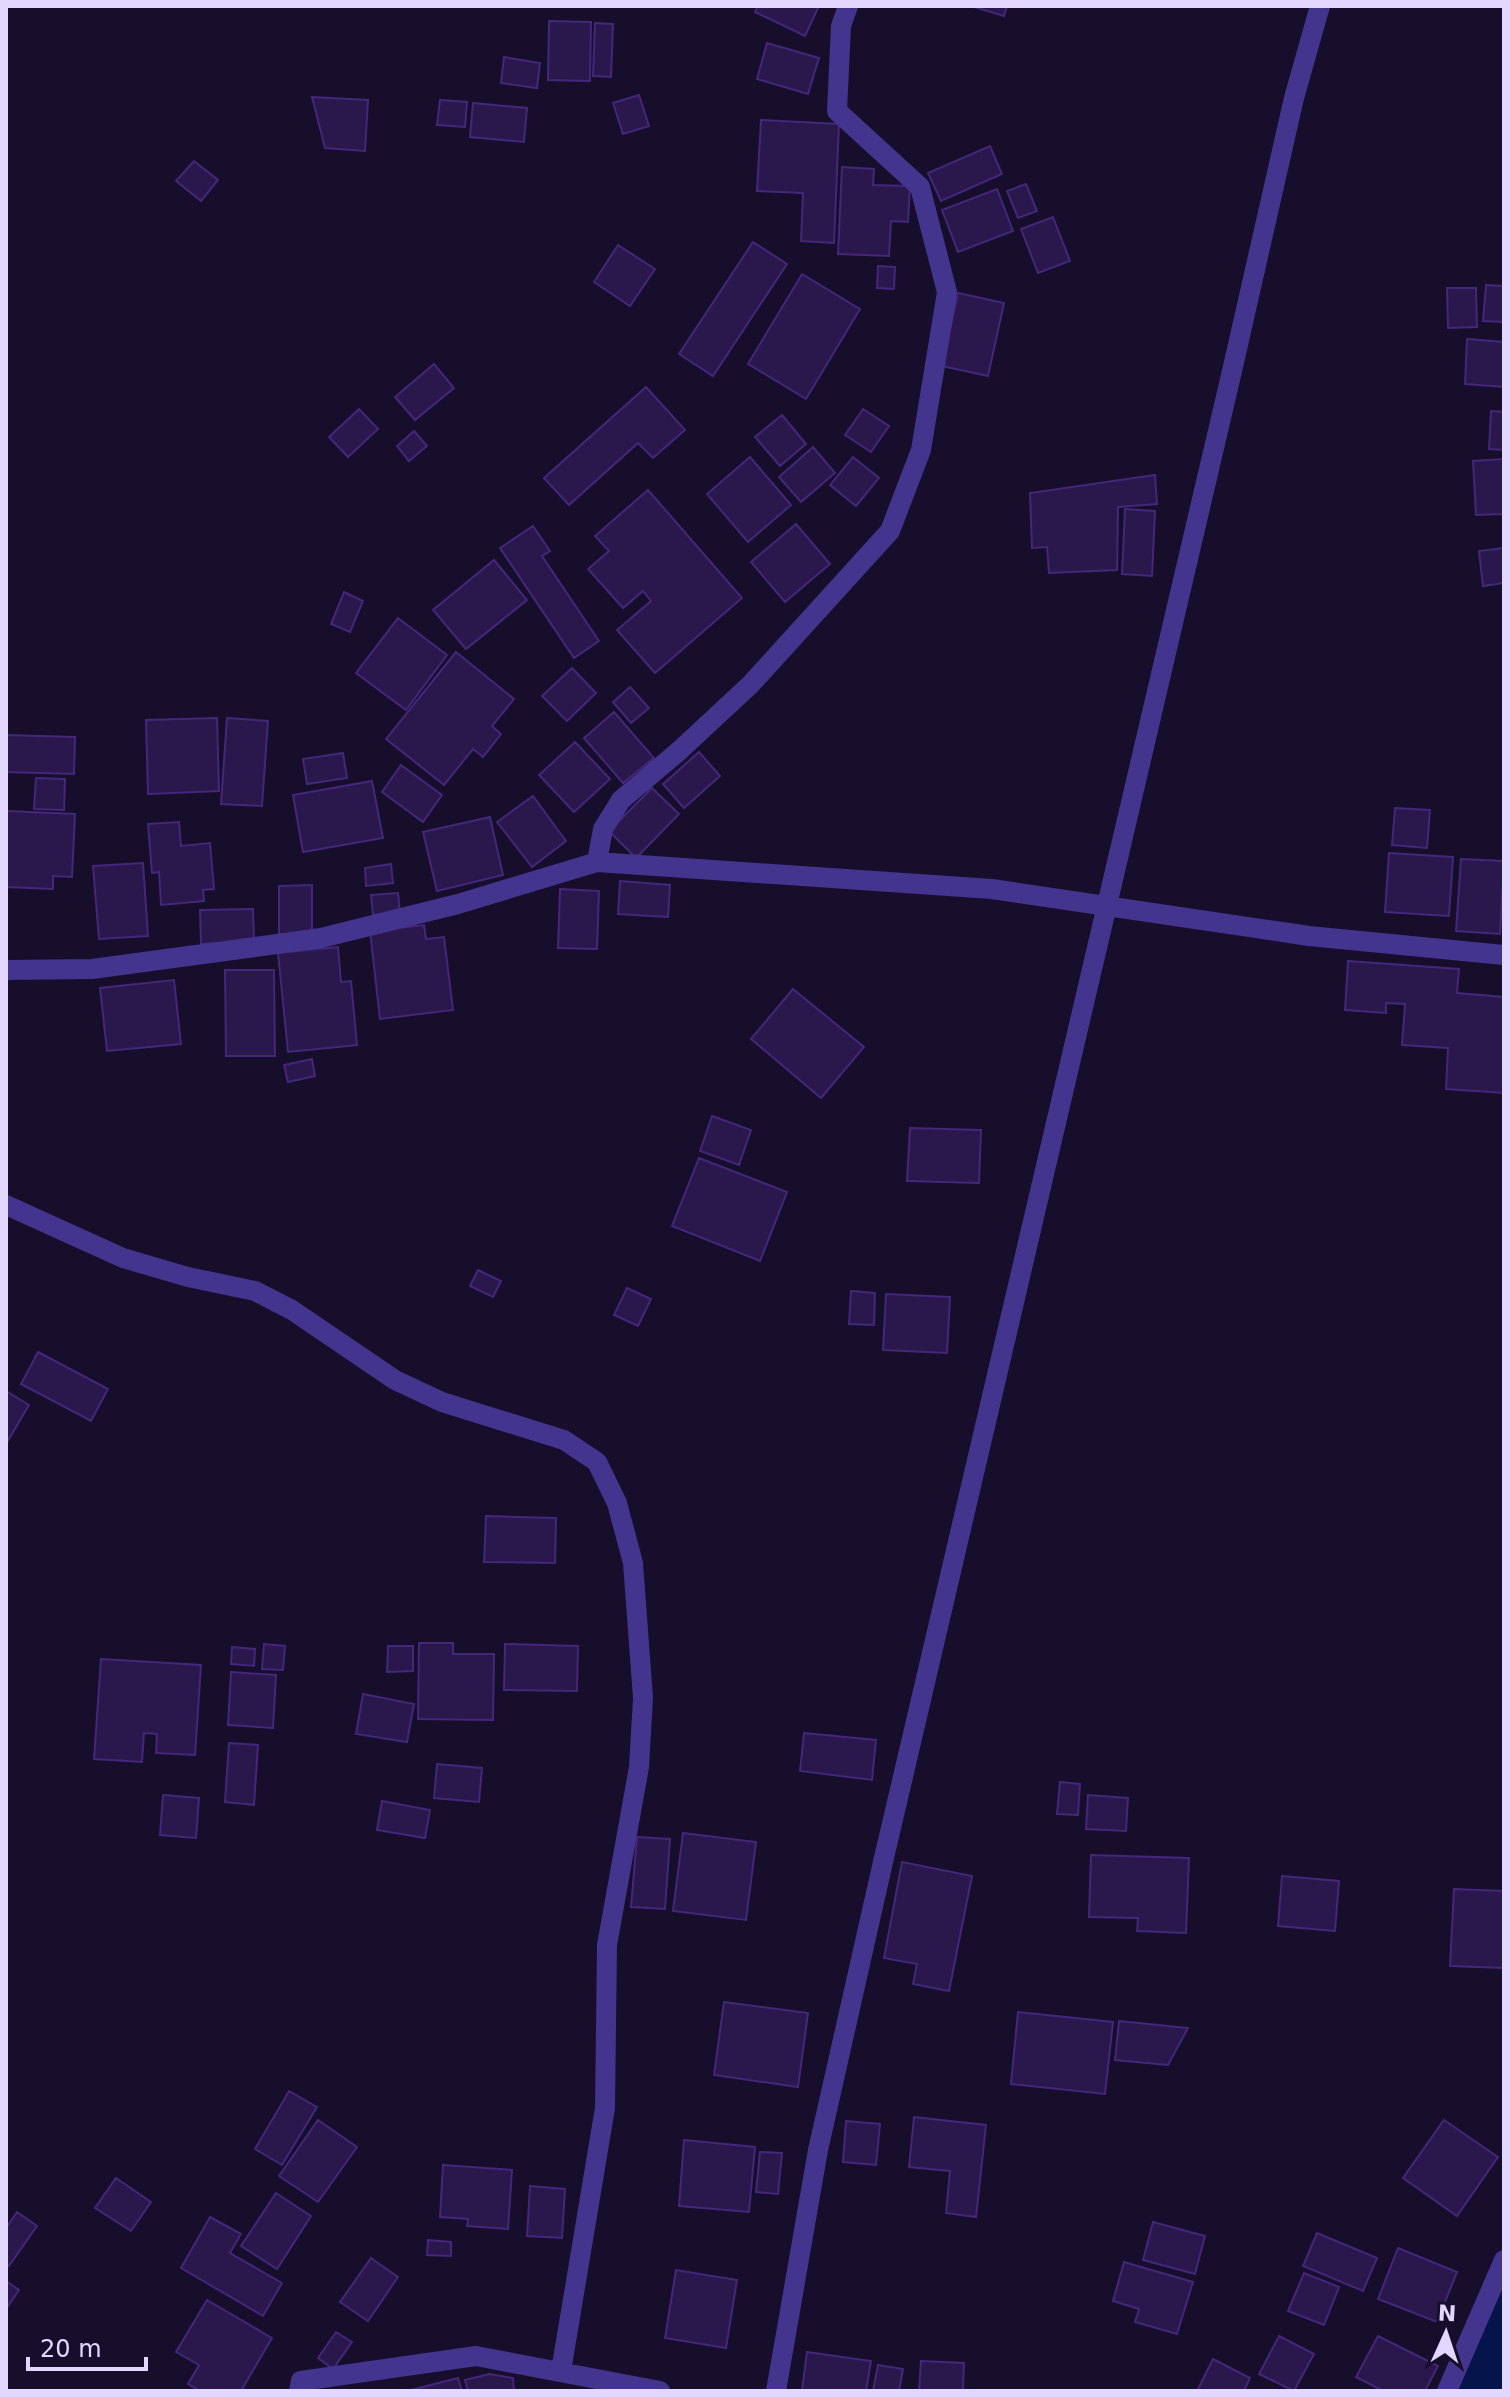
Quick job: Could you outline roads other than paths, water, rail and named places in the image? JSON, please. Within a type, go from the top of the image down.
[{"type":"street","points":[[597,862],[603,829],[621,800],[751,684],[890,531],[921,450],[947,292],[920,187],[837,111],[841,26],[848,6]]},
{"type":"street","points":[[776,2391],[828,2105],[1294,98],[1320,6]]},
{"type":"street","points":[[6,970],[92,969],[321,938],[458,904],[597,862],[992,889],[1309,936],[1504,955]]},
{"type":"street","points":[[6,1205],[123,1258],[188,1277],[255,1291],[292,1310],[395,1380],[442,1402],[564,1440],[597,1462],[617,1503],[633,1563],[643,1698],[639,1767],[607,1945],[605,2108],[561,2371]]},
{"type":"street","points":[[1447,2391],[1504,2260]]},
{"type":"street","points":[[299,2391],[301,2381],[476,2356],[660,2391]]},
{"type":"waterway","points":[[1478,2391],[1504,2329]]}]
